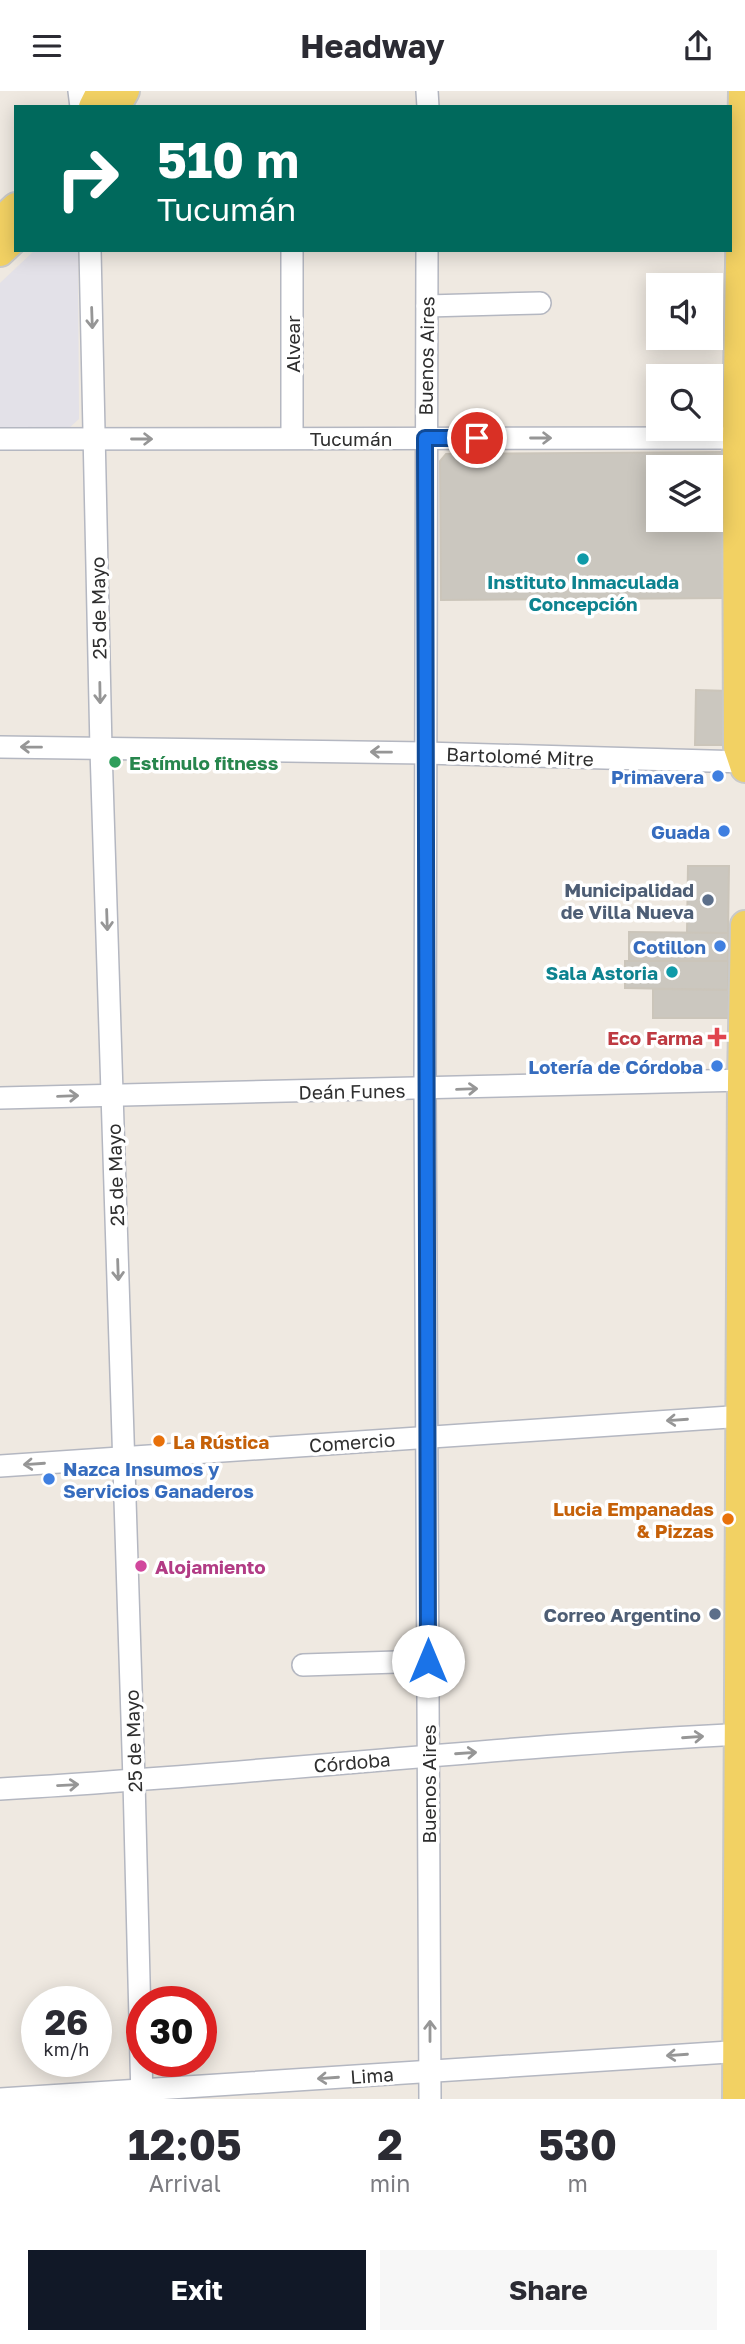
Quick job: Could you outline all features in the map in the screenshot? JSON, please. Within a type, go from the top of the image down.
[{"type":"main road","points":[[743,91],[739,125],[741,438],[738,747],[744,764]]},
{"type":"main road","points":[[0,222],[14,209]]},
{"type":"main road","points":[[0,252],[14,239]]},
{"type":"main road","points":[[737,2099],[741,2051],[745,925]]},
{"type":"street","name":"25 de Mayo","points":[[90,252],[101,748],[134,1781],[141,2094]]},
{"type":"street","name":"Alvear","points":[[292,252],[292,438]]},
{"type":"street","name":"Buenos Aires","points":[[427,252],[425,1090],[430,2099]]},
{"type":"street","points":[[427,306],[540,303]]},
{"type":"street","name":"Tucumán","points":[[0,439],[741,438]]},
{"type":"street","name":"Bartolomé Mitre","points":[[0,747],[425,753],[744,764]]},
{"type":"street","name":"Deán Funes","points":[[0,1098],[743,1081]]},
{"type":"street","name":"Comercio","points":[[0,1466],[742,1416]]},
{"type":"street","points":[[303,1665],[428,1661]]},
{"type":"street","name":"Córdoba","points":[[0,1789],[134,1781],[428,1755],[743,1734]]},
{"type":"street","name":"Lima","points":[[0,2099],[141,2094],[430,2071],[741,2051]]},
{"type":"shaded area","points":[[33,252],[78,252],[79,419],[69,428],[0,429],[0,283]]},
{"type":"building","name":"Instituto Inmaculada Concepción","points":[[725,452],[726,598],[441,600],[440,461],[446,454]]},
{"type":"building","points":[[696,690],[729,691],[729,739],[722,745],[695,745]]},
{"type":"building","name":"Municipalidad de Villa Nueva","points":[[688,866],[729,866],[728,933],[687,933]]},
{"type":"building","points":[[629,932],[728,933],[728,961],[629,961]]},
{"type":"building","points":[[625,961],[728,961],[728,990],[625,988]]},
{"type":"building","points":[[653,989],[728,990],[728,1018],[653,1018]]},
{"type":"place","name":"Instituto Inmaculada Concepción","points":[[583,559]]},
{"type":"place","name":"Estímulo fitness","points":[[115,762]]},
{"type":"place","name":"Primavera","points":[[718,776]]},
{"type":"place","name":"Guada","points":[[724,831]]},
{"type":"place","name":"Municipalidad de Villa Nueva","points":[[708,900]]},
{"type":"place","name":"Cotillon","points":[[720,946]]},
{"type":"place","name":"Sala Astoria","points":[[672,972]]},
{"type":"place","name":"Eco Farma","points":[[717,1037]]},
{"type":"place","name":"Lotería de Córdoba","points":[[717,1066]]},
{"type":"place","name":"La Rústica","points":[[159,1441]]},
{"type":"place","name":"Nazca Insumos y Servicios Ganaderos","points":[[49,1479]]},
{"type":"place","name":"Lucia Empanadas & Pizzas","points":[[728,1519]]},
{"type":"place","name":"Alojamiento","points":[[141,1566]]},
{"type":"place","name":"Correo Argentino","points":[[715,1614]]},
{"type":"route","points":[[428,1661],[425,438],[477,438]]}]
